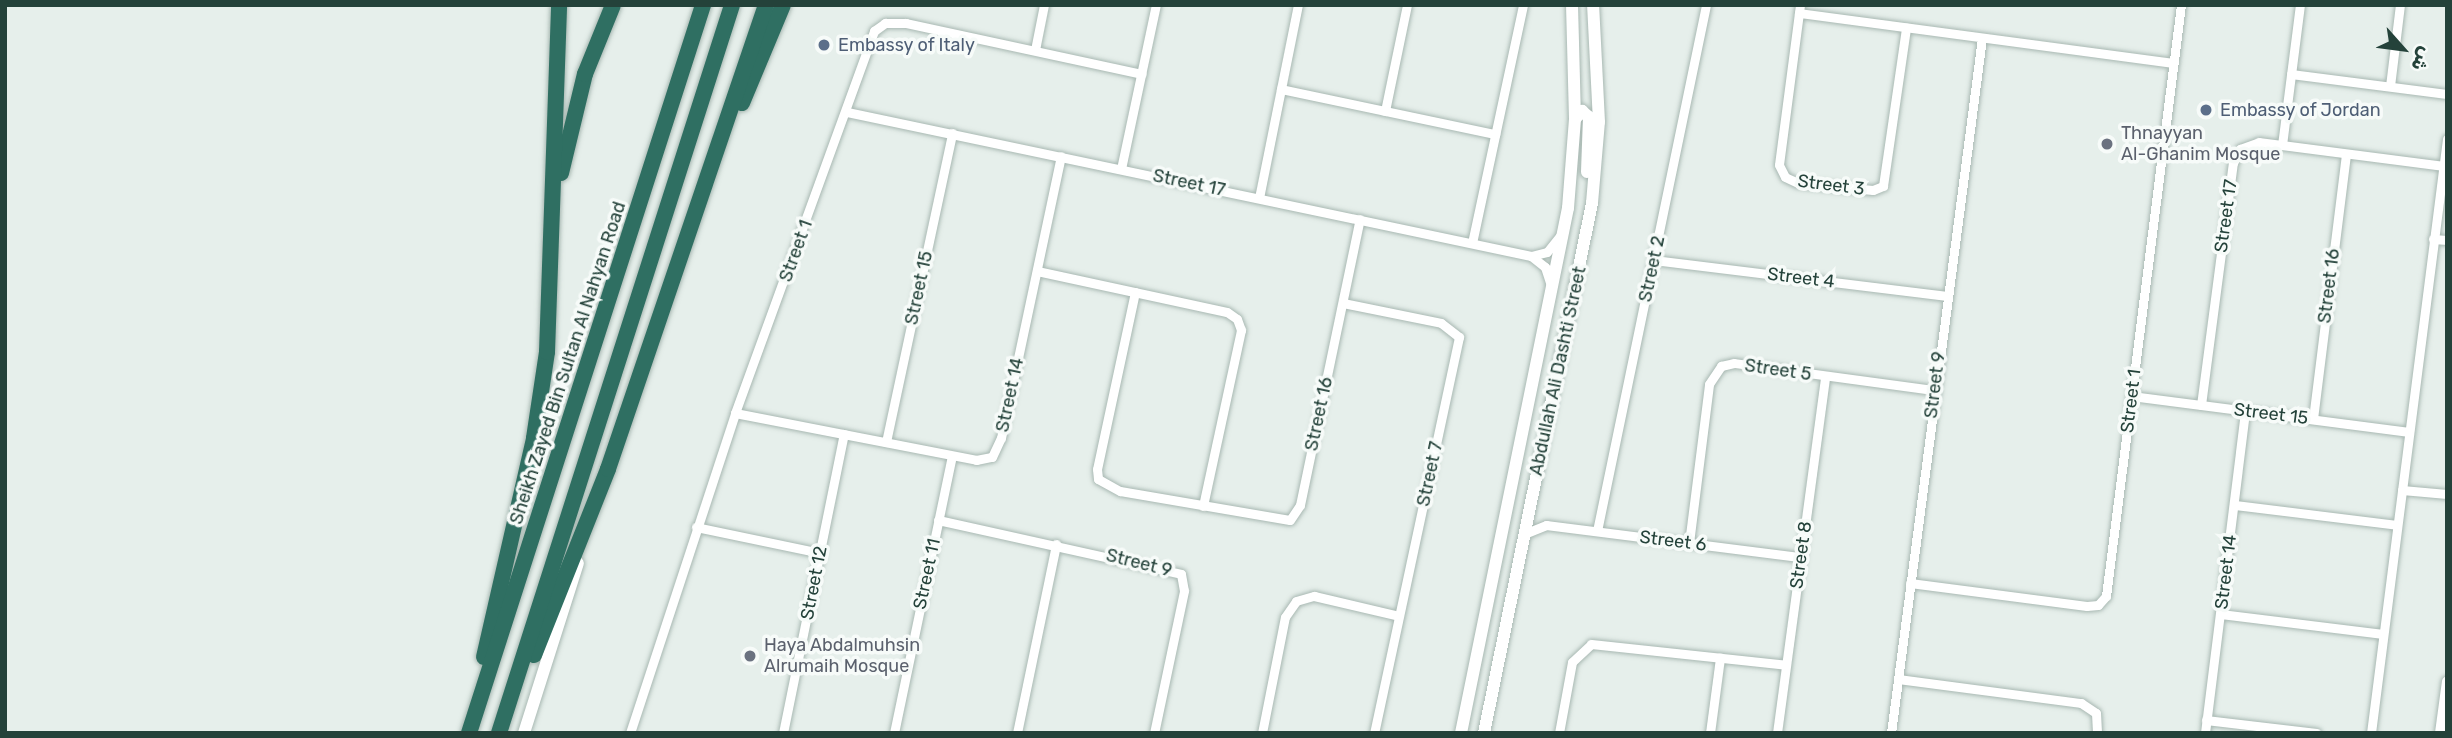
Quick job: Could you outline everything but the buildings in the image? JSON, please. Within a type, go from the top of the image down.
[{"type":"highway","points":[[469,733],[541,398],[551,249],[559,5]]},
{"type":"highway","points":[[551,249],[573,116],[600,30],[613,5]]},
{"type":"highway","name":"Sheikh Zayed Bin Sultan Al Nahyan Road","points":[[469,733],[703,5]]},
{"type":"highway","points":[[499,733],[732,5]]},
{"type":"highway","points":[[508,704],[528,671],[608,469],[766,5]]},
{"type":"highway","points":[[698,201],[783,5]]},
{"type":"main road","name":"Abdullah Ali Dashti Street","points":[[1461,733],[1565,225],[1575,118],[1572,5]]},
{"type":"main road","name":"Abdullah Ali Dashti Street","points":[[1484,733],[1592,203],[1598,122],[1593,5]]},
{"type":"main road","points":[[1575,118],[1582,111],[1590,117],[1587,174],[1592,203]]},
{"type":"main road","points":[[524,733],[608,469]]},
{"type":"street","points":[[1035,50],[1044,5]]},
{"type":"street","points":[[1121,169],[1157,5]]},
{"type":"street","points":[[1259,198],[1298,5]]},
{"type":"street","points":[[1385,111],[1407,5]]},
{"type":"street","points":[[1472,243],[1523,5]]},
{"type":"street","name":"Street 2","points":[[1597,531],[1706,5]]},
{"type":"street","name":"Street 1","points":[[1910,583],[2087,606],[2102,602],[2108,586],[2181,5]]},
{"type":"street","points":[[2283,145],[2300,5]]},
{"type":"street","points":[[2390,86],[2400,5]]},
{"type":"street","name":"Street 3","points":[[1906,28],[1883,186],[1874,190],[1803,184],[1789,180],[1779,165],[1799,9],[1906,28],[2173,63]]},
{"type":"street","name":"Street 1","points":[[630,733],[735,413],[847,112],[871,37],[885,23],[906,23],[1142,74]]},
{"type":"street","name":"Street 9","points":[[1891,733],[1982,38]]},
{"type":"street","points":[[2291,74],[2447,94]]},
{"type":"street","points":[[1281,89],[1495,134]]},
{"type":"street","name":"Street 17","points":[[847,112],[1531,256]]},
{"type":"street","name":"Street 15","points":[[886,442],[953,133]]},
{"type":"street","points":[[2371,733],[2447,139]]},
{"type":"street","name":"Street 17","points":[[2201,405],[2235,157],[2253,142],[2443,166]]},
{"type":"street","name":"Street 16","points":[[2313,419],[2346,154]]},
{"type":"street","name":"Street 14","points":[[735,413],[985,461],[998,449],[1061,156]]},
{"type":"street","name":"Street 16","points":[[1135,292],[1097,476],[1115,490],[1282,520],[1294,516],[1360,219]]},
{"type":"street","points":[[1551,295],[1547,271],[1531,256],[1551,249],[1565,225]]},
{"type":"street","points":[[2433,239],[2447,240]]},
{"type":"street","name":"Street 4","points":[[1654,260],[1947,296]]},
{"type":"street","points":[[1037,271],[1227,312],[1240,324],[1203,506]]},
{"type":"street","name":"Street 7","points":[[1343,303],[1441,323],[1459,337],[1374,733]]},
{"type":"street","name":"Street 5","points":[[1689,543],[1709,384],[1714,372],[1734,363],[1934,390]]},
{"type":"street","name":"Street 8","points":[[1777,733],[1825,377]]},
{"type":"street","name":"Street 15","points":[[2132,396],[2409,432]]},
{"type":"street","name":"Street 14","points":[[2205,733],[2245,411]]},
{"type":"street","name":"Street 12","points":[[783,733],[844,434]]},
{"type":"street","name":"Street 11","points":[[894,733],[952,456]]},
{"type":"street","points":[[2402,490],[2447,494]]},
{"type":"street","points":[[2235,505],[2397,525]]},
{"type":"street","points":[[1529,508],[1546,525]]},
{"type":"street","name":"Street 9","points":[[938,520],[1172,569],[1182,576],[1184,591],[1154,733]]},
{"type":"street","name":"Street 6","points":[[1524,534],[1546,525],[1801,557]]},
{"type":"street","points":[[696,527],[820,553]]},
{"type":"street","points":[[1017,733],[1056,544]]},
{"type":"street","points":[[1262,733],[1284,623],[1296,601],[1314,596],[1399,616]]},
{"type":"street","points":[[2221,614],[2383,634]]},
{"type":"street","points":[[1559,733],[1572,662],[1586,646],[1600,643],[1786,665]]},
{"type":"street","points":[[1710,733],[1720,658]]},
{"type":"street","points":[[1898,680],[2081,703],[2096,713],[2097,733]]},
{"type":"street","points":[[2440,733],[2447,681]]},
{"type":"street","points":[[2206,720],[2316,733]]},
{"type":"place","name":"Embassy of Italy","points":[[824,45]]},
{"type":"place","name":"Embassy of Jordan","points":[[2206,110]]},
{"type":"place","name":"Thnayyan Al-Ghanim Mosque","points":[[2107,144]]},
{"type":"place","name":"Haya Abdalmuhsin Alrumaih Mosque","points":[[750,656]]}]
